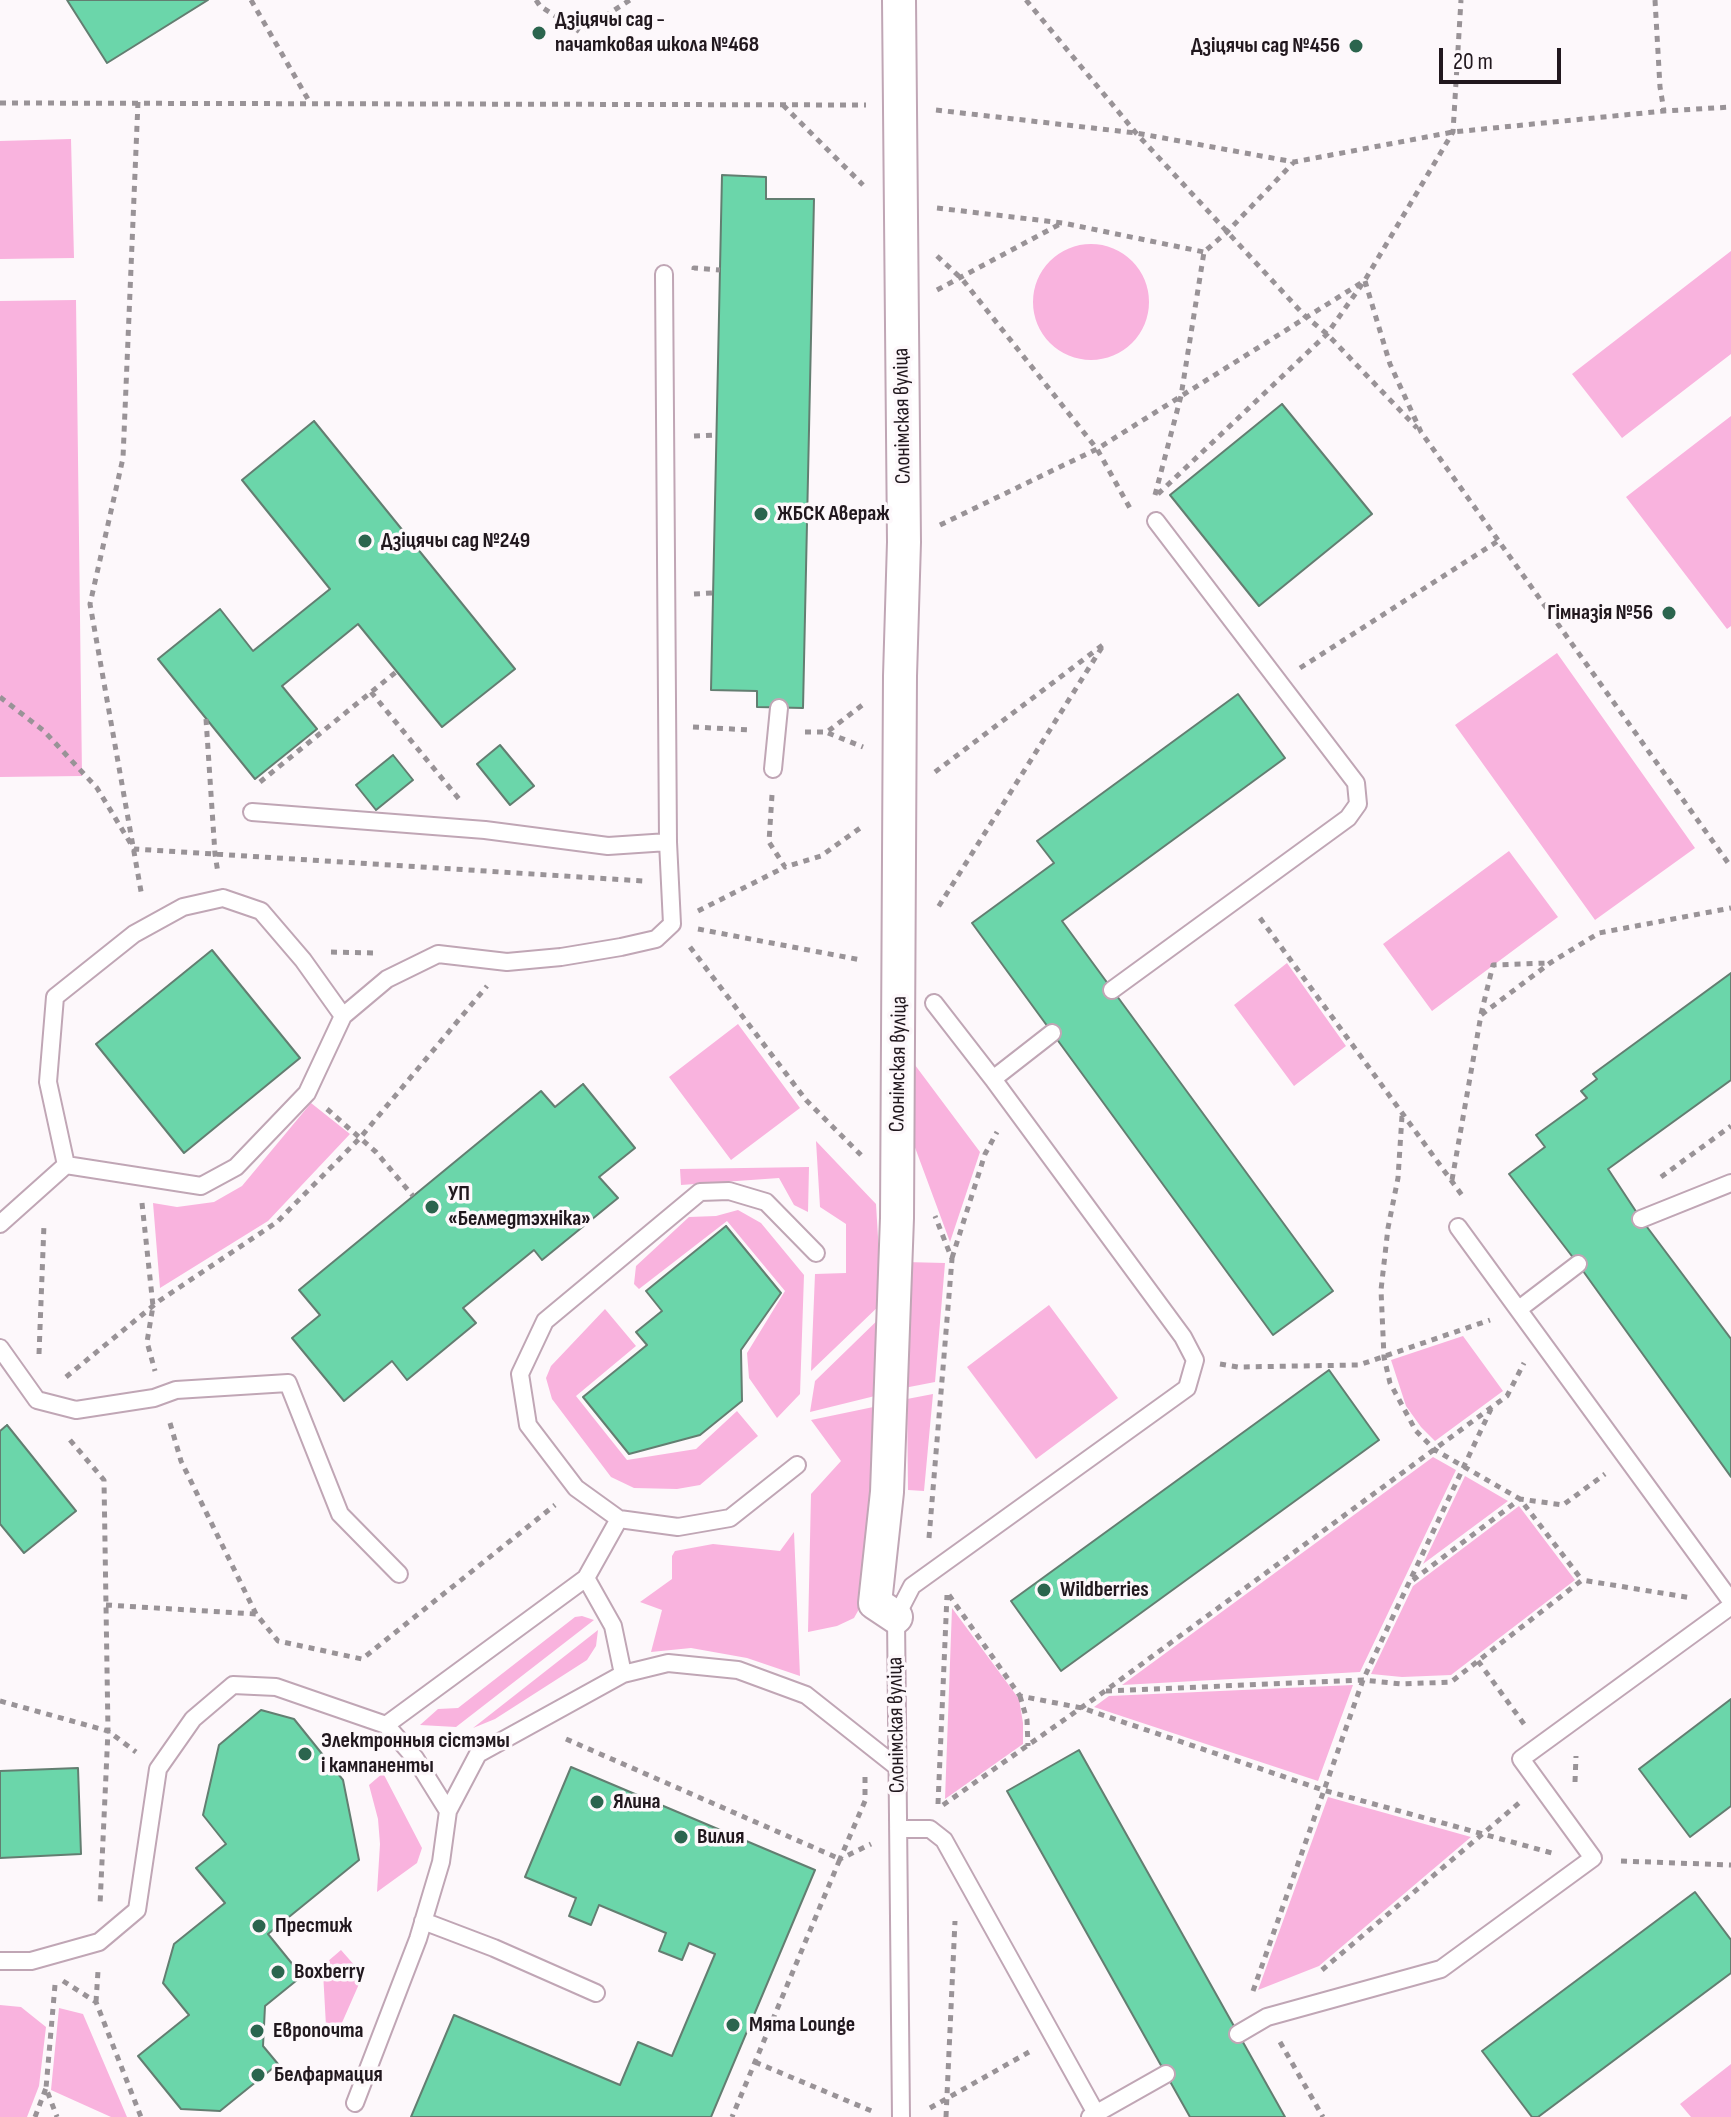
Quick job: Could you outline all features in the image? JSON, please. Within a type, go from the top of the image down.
[{"type":"street","name":"Слонімская вуліца","points":[[896,1617],[875,1603],[887,1492],[897,1192],[904,542],[899,0]]},
{"type":"lane","points":[[66,1165],[201,1186],[236,1167],[307,1093],[343,1016],[387,979],[438,954],[507,962],[621,947],[656,939],[672,924],[668,842],[664,274]]},
{"type":"lane","points":[[1112,990],[1348,818],[1358,804],[1356,783],[1156,521]]},
{"type":"lane","points":[[773,769],[779,708]]},
{"type":"lane","points":[[252,812],[485,830],[608,846],[668,842]]},
{"type":"lane","points":[[66,1165],[48,1082],[55,997],[134,934],[183,907],[223,898],[261,911],[343,1016]]},
{"type":"lane","points":[[896,1617],[912,1586],[1187,1388],[1195,1360],[1183,1337],[934,1003]]},
{"type":"lane","points":[[993,1079],[1052,1033]]},
{"type":"lane","points":[[0,1224],[66,1165]]},
{"type":"lane","points":[[1641,1219],[1731,1183]]},
{"type":"lane","points":[[797,1465],[730,1518],[678,1527],[619,1519],[576,1488],[528,1425],[520,1374],[545,1321],[700,1192],[729,1191],[766,1202],[816,1253]]},
{"type":"lane","points":[[1238,2034],[1267,2017],[1441,1969],[1593,1858],[1521,1759],[1731,1604],[1458,1227]]},
{"type":"lane","points":[[1519,1309],[1578,1264]]},
{"type":"lane","points":[[0,1348],[37,1400],[76,1410],[176,1390],[288,1383],[340,1514],[399,1574]]},
{"type":"lane","points":[[386,1725],[586,1578],[619,1519]]},
{"type":"lane","points":[[586,1578],[613,1626],[623,1674]]},
{"type":"lane","name":"Слонімская вуліца","points":[[896,1617],[901,2117]]},
{"type":"lane","points":[[355,2103],[423,1921],[441,1862],[448,1811],[478,1754],[623,1674],[668,1663],[738,1670],[806,1695],[897,1767]]},
{"type":"lane","points":[[0,1961],[31,1961],[99,1942],[137,1910],[158,1769],[193,1719],[233,1685],[276,1687],[386,1725],[415,1758],[448,1811]]},
{"type":"lane","points":[[898,1829],[930,1829],[944,1840],[1095,2116],[1166,2074]]},
{"type":"lane","points":[[423,1921],[596,1993]]},
{"type":"path","points":[[251,0],[309,102]]},
{"type":"path","points":[[536,0],[540,6],[580,32],[630,0]]},
{"type":"path","points":[[1026,0],[1136,133],[1305,316],[1327,334],[1421,432],[1731,867]]},
{"type":"path","points":[[1155,496],[1327,334],[1365,280],[1453,132],[1461,0]]},
{"type":"path","points":[[1655,0],[1664,111]]},
{"type":"path","points":[[138,102],[123,458],[90,604],[147,927]]},
{"type":"path","points":[[783,105],[902,214],[962,279],[1097,449],[1137,521]]},
{"type":"path","points":[[1156,521],[1155,496],[1181,396],[1204,252],[1294,162]]},
{"type":"path","points":[[902,214],[1063,223],[1204,252]]},
{"type":"path","points":[[901,307],[962,279],[1063,223]]},
{"type":"path","points":[[904,542],[1097,449],[1365,280]]},
{"type":"path","points":[[1365,280],[1390,364],[1421,432]]},
{"type":"path","points":[[694,436],[716,435]]},
{"type":"path","points":[[1280,681],[1498,541]]},
{"type":"path","points":[[693,594],[713,593]]},
{"type":"path","points":[[672,924],[785,867],[821,856],[1104,644],[934,913]]},
{"type":"path","points":[[250,791],[396,672]]},
{"type":"path","points":[[371,692],[485,830]]},
{"type":"path","points":[[0,697],[44,731],[97,788],[134,849]]},
{"type":"path","points":[[206,719],[215,854],[223,898]]},
{"type":"path","points":[[773,769],[769,842],[785,867]]},
{"type":"path","points":[[134,849],[669,883]]},
{"type":"path","points":[[1481,1015],[1550,963],[1599,933],[1731,908]]},
{"type":"path","points":[[672,924],[900,967]]},
{"type":"path","points":[[672,924],[806,1100],[897,1192]]},
{"type":"path","points":[[295,952],[375,953]]},
{"type":"path","points":[[37,1400],[153,1306],[277,1222],[360,1138],[507,962]]},
{"type":"path","points":[[1452,1181],[1481,1015],[1493,965],[1550,963]]},
{"type":"path","points":[[307,1093],[376,1152],[413,1196]]},
{"type":"path","points":[[1012,1104],[985,1154],[952,1259],[929,1550],[947,1594],[1020,1696],[1027,1720],[1028,1746]]},
{"type":"path","points":[[1403,1114],[1398,1178],[1381,1290],[1384,1357],[1401,1409],[1416,1431],[1435,1450],[1520,1499],[1563,1505],[1627,1458]]},
{"type":"path","points":[[1641,1219],[1639,1193],[1731,1126]]},
{"type":"path","points":[[139,1178],[153,1306],[147,1342],[161,1395],[181,1461],[256,1614],[278,1641],[362,1659],[576,1488]]},
{"type":"path","points":[[46,1183],[37,1400],[104,1480],[108,1731],[96,2002],[140,2117]]},
{"type":"path","points":[[930,1202],[952,1259]]},
{"type":"path","points":[[1195,1360],[1238,1367],[1359,1365],[1519,1309]]},
{"type":"path","points":[[840,1859],[938,1809],[1082,1708],[1507,1396]]},
{"type":"path","points":[[1323,2117],[1252,1992],[1363,1680],[1492,1408]]},
{"type":"path","points":[[1520,1499],[1582,1580],[1701,1599]]},
{"type":"path","points":[[1409,1582],[1520,1499]]},
{"type":"path","points":[[1105,1691],[1363,1680],[1402,1684],[1451,1682],[1582,1580]]},
{"type":"path","points":[[106,1605],[256,1614]]},
{"type":"path","points":[[1020,1696],[1082,1708],[1323,1790],[1548,1852]]},
{"type":"path","points":[[0,1701],[108,1731],[158,1769]]},
{"type":"path","points":[[533,1724],[840,1859]]},
{"type":"path","points":[[1314,1976],[1582,1746]]},
{"type":"path","points":[[732,2117],[865,1801]]},
{"type":"path","points":[[1628,1862],[1731,1865]]},
{"type":"path","points":[[35,2117],[46,2088],[56,1977],[96,2002]]},
{"type":"path","points":[[924,2111],[1054,2038]]},
{"type":"path","points":[[755,2062],[886,2117]]},
{"type":"path","points":[[46,2088],[57,2117]]},
{"type":"shaded area","points":[[71,139],[74,258],[0,259],[0,141]]},
{"type":"shaded area","points":[[1091,244],[1113,249],[1132,261],[1144,280],[1149,302],[1144,324],[1132,343],[1113,355],[1091,360],[1069,355],[1050,343],[1038,324],[1033,302],[1038,280],[1050,261],[1069,249]]},
{"type":"shaded area","points":[[1731,251],[1731,354],[1622,438],[1572,374]]},
{"type":"shaded area","points":[[76,300],[82,776],[0,777],[0,301]]},
{"type":"shaded area","points":[[1731,416],[1731,626],[1727,629],[1626,497]]},
{"type":"shaded area","points":[[1557,653],[1695,848],[1595,920],[1455,725]]},
{"type":"shaded area","points":[[1509,851],[1558,917],[1432,1011],[1383,944]]},
{"type":"shaded area","points":[[1287,963],[1346,1046],[1294,1086],[1234,1005]]},
{"type":"shaded area","points":[[738,1024],[800,1108],[731,1160],[669,1077]]},
{"type":"shaded area","points":[[912,1061],[980,1152],[950,1242],[910,1134]]},
{"type":"shaded area","points":[[311,1103],[350,1134],[268,1221],[160,1288],[153,1203],[177,1207],[214,1202],[242,1186]]},
{"type":"shaded area","points":[[816,1141],[876,1204],[882,1303],[811,1371],[815,1274],[846,1273],[846,1224],[820,1207]]},
{"type":"shaded area","points":[[809,1167],[808,1212],[794,1205],[779,1178],[681,1185],[680,1169]]},
{"type":"shaded area","points":[[738,1210],[761,1223],[804,1275],[800,1394],[777,1418],[749,1378],[747,1353],[785,1291],[727,1221],[639,1289],[634,1284],[636,1266],[689,1217],[716,1216]]},
{"type":"shaded area","points":[[905,1262],[945,1263],[935,1382],[904,1388]]},
{"type":"shaded area","points":[[1049,1305],[1118,1398],[1036,1459],[967,1367]]},
{"type":"shaded area","points":[[605,1309],[636,1346],[576,1396],[627,1460],[696,1449],[737,1411],[758,1436],[700,1485],[677,1489],[634,1488],[611,1477],[552,1399],[546,1378],[551,1366]]},
{"type":"shaded area","points":[[887,1311],[883,1394],[810,1412],[815,1381]]},
{"type":"shaded area","points":[[1463,1336],[1503,1391],[1435,1441],[1406,1406],[1391,1360]]},
{"type":"shaded area","points":[[933,1394],[924,1491],[908,1490],[907,1399]]},
{"type":"shaded area","points":[[883,1405],[868,1593],[854,1618],[837,1626],[808,1632],[811,1494],[841,1461],[811,1420]]},
{"type":"shaded area","points":[[1433,1457],[1456,1470],[1360,1672],[1122,1685]]},
{"type":"shaded area","points":[[1465,1476],[1508,1501],[1423,1564]]},
{"type":"shaded area","points":[[1519,1506],[1575,1580],[1451,1675],[1402,1677],[1371,1674],[1413,1586]]},
{"type":"shaded area","points":[[794,1532],[800,1676],[747,1658],[691,1648],[651,1652],[662,1610],[640,1602],[672,1579],[672,1556],[675,1551],[713,1544],[780,1551]]},
{"type":"shaded area","points":[[952,1608],[1019,1699],[1023,1744],[945,1799]]},
{"type":"shaded area","points":[[575,1617],[594,1620],[456,1727],[420,1725],[438,1709],[458,1708]]},
{"type":"shaded area","points":[[598,1630],[596,1646],[587,1660],[495,1719],[473,1728]]},
{"type":"shaded area","points":[[1353,1685],[1318,1781],[1094,1707],[1109,1696]]},
{"type":"shaded area","points":[[383,1773],[422,1848],[417,1863],[377,1892],[380,1844],[378,1819],[369,1785]]},
{"type":"shaded area","points":[[1328,1797],[1471,1837],[1319,1966],[1258,1990]]},
{"type":"shaded area","points":[[341,1950],[363,1975],[337,2034],[326,2026],[323,1972],[327,1962]]},
{"type":"shaded area","points":[[0,2005],[21,2007],[46,2027],[39,2086],[27,2117],[0,2117]]},
{"type":"shaded area","points":[[59,2008],[83,2014],[127,2117],[111,2117],[51,2090]]},
{"type":"shaded area","points":[[1731,2064],[1731,2117],[1691,2117],[1680,2104]]},
{"type":"building","points":[[67,0],[208,0],[107,63]]},
{"type":"building","name":"ЖБСК Авераж","points":[[722,175],[766,177],[766,199],[814,199],[803,708],[757,707],[757,691],[711,690]]},
{"type":"building","points":[[1282,404],[1372,514],[1259,606],[1170,495]]},
{"type":"building","points":[[314,421],[515,669],[442,727],[358,624],[282,686],[317,729],[255,779],[158,659],[220,609],[253,651],[330,589],[242,480]]},
{"type":"building","points":[[1238,694],[1285,758],[1062,921],[1333,1291],[1273,1335],[972,923],[1054,863],[1037,841]]},
{"type":"building","points":[[500,745],[534,786],[510,805],[477,764]]},
{"type":"building","points":[[393,755],[413,780],[376,810],[356,785]]},
{"type":"building","points":[[212,950],[300,1058],[184,1153],[96,1044]]},
{"type":"building","points":[[1731,973],[1731,1080],[1608,1169],[1641,1219],[1731,1339],[1731,1477],[1578,1264],[1509,1174],[1545,1147],[1536,1135],[1587,1098],[1581,1091],[1597,1079],[1593,1074]]},
{"type":"building","points":[[583,1084],[635,1148],[599,1177],[618,1198],[542,1260],[534,1250],[463,1308],[476,1323],[407,1380],[392,1361],[344,1401],[292,1338],[320,1315],[299,1290],[541,1091],[555,1107]]},
{"type":"building","points":[[726,1226],[781,1293],[741,1350],[742,1401],[700,1435],[629,1454],[583,1397],[647,1345],[636,1332],[662,1311],[646,1291]]},
{"type":"building","points":[[1329,1370],[1379,1440],[1061,1671],[1011,1601]]},
{"type":"building","points":[[7,1425],[76,1511],[24,1553],[0,1524],[0,1431]]},
{"type":"building","points":[[1731,1699],[1731,1806],[1690,1837],[1639,1769]]},
{"type":"building","points":[[261,1710],[294,1719],[343,1780],[359,1860],[268,1934],[302,1976],[265,2006],[263,2046],[278,2064],[220,2111],[181,2109],[138,2056],[189,2015],[163,1983],[174,1944],[225,1903],[196,1868],[226,1844],[203,1815],[219,1745]]},
{"type":"building","points":[[1079,1750],[1285,2117],[1190,2117],[1007,1791]]},
{"type":"building","points":[[571,1767],[815,1870],[711,2117],[411,2117],[454,2015],[620,2085],[638,2042],[672,2056],[715,1954],[689,1943],[682,1960],[659,1951],[666,1933],[599,1905],[591,1925],[569,1916],[576,1898],[525,1877]]},
{"type":"building","points":[[78,1768],[81,1854],[0,1858],[0,1771]]},
{"type":"building","points":[[1695,1892],[1731,1940],[1731,1973],[1538,2117],[1532,2117],[1482,2051]]},
{"type":"place","name":"Дзіцячы сад - пачатковая школа №468","points":[[539,33]]},
{"type":"place","name":"Дзіцячы сад №456","points":[[1356,46]]},
{"type":"place","name":"ЖБСК Авераж","points":[[761,514]]},
{"type":"place","name":"Дзіцячы сад №249","points":[[365,541]]},
{"type":"place","name":"Гімназія №56","points":[[1669,613]]},
{"type":"place","name":"УП «Белмедтэхніка»","points":[[432,1207]]},
{"type":"place","name":"Wildberries","points":[[1044,1590]]},
{"type":"place","name":"Электронныя сістэмы і кампаненты","points":[[305,1754]]},
{"type":"place","name":"Ялина","points":[[597,1802]]},
{"type":"place","name":"Вилия","points":[[681,1837]]},
{"type":"place","name":"Престиж","points":[[259,1926]]},
{"type":"place","name":"Boxberry","points":[[278,1972]]},
{"type":"place","name":"Мята Lounge","points":[[733,2025]]},
{"type":"place","name":"Европочта","points":[[257,2031]]},
{"type":"place","name":"Белфармация","points":[[258,2075]]}]
